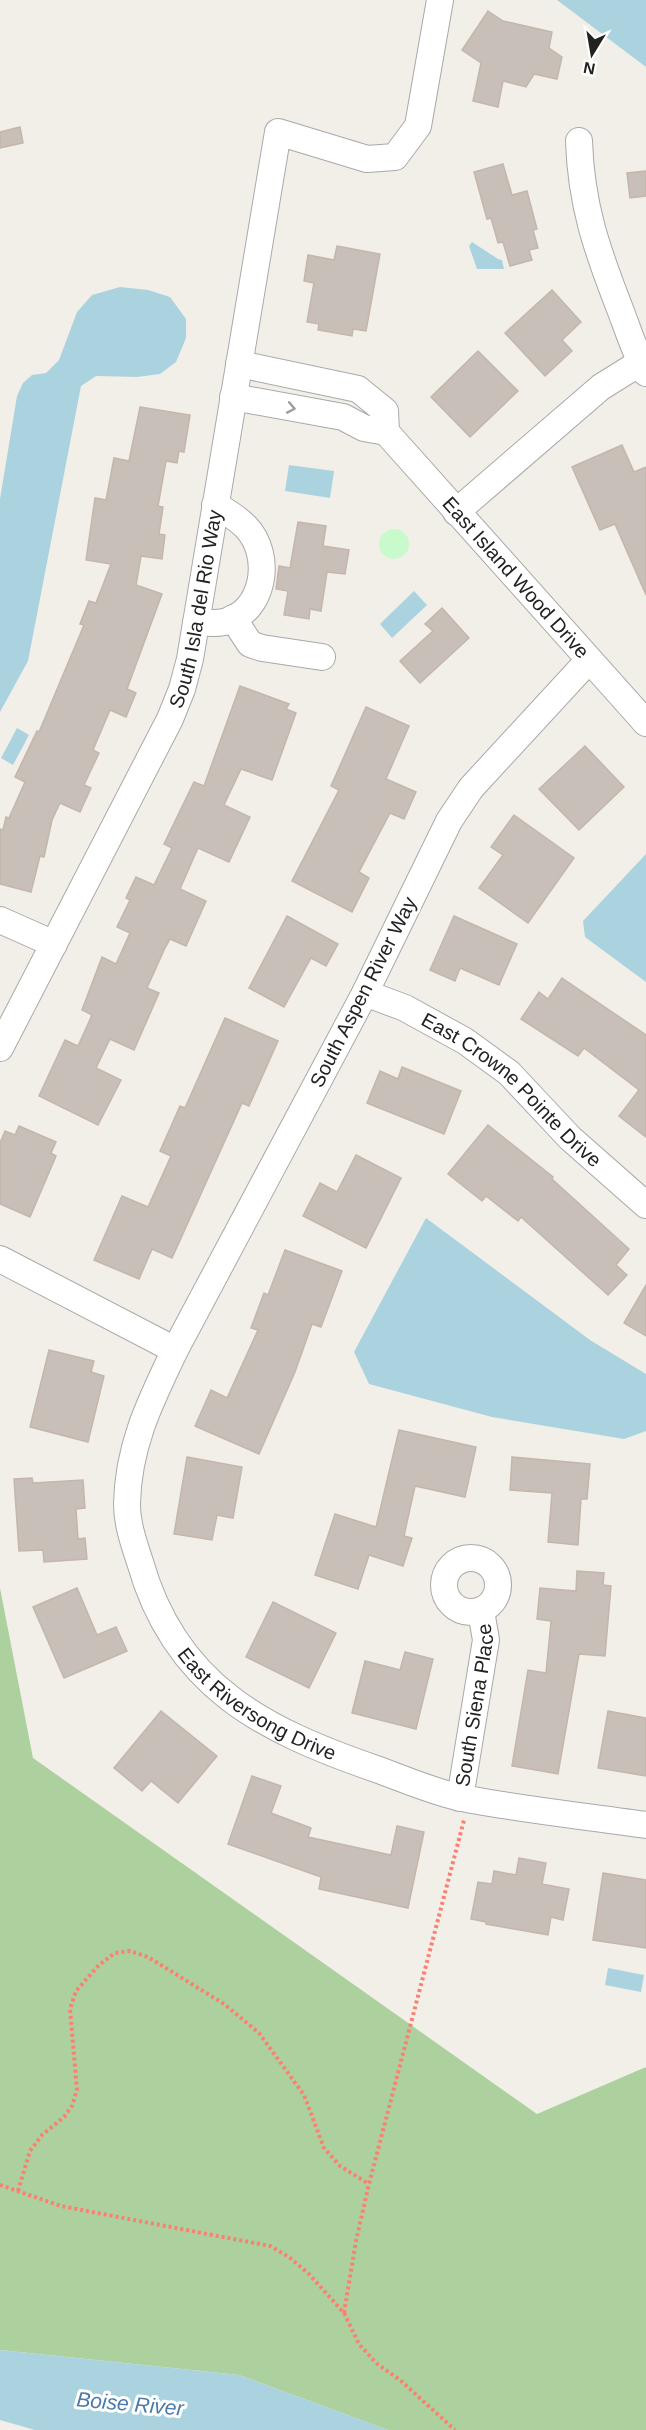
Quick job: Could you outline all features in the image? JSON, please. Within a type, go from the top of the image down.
[{"type":"street","name":"South Isla del Rio Way","points":[[0,1048],[170,719],[182,689],[196,622],[278,132],[367,159],[394,157],[418,126],[440,0]]},
{"type":"street","points":[[456,512],[601,387],[644,364],[600,257],[587,213],[580,168],[579,141]]},
{"type":"street","name":"East Island Wood Drive","points":[[239,364],[358,389],[384,411],[386,432],[646,723]]},
{"type":"street","points":[[233,397],[343,417],[364,428],[386,432]]},
{"type":"street","points":[[196,622],[223,622],[233,618],[250,604],[258,591],[262,574],[262,558],[256,541],[246,527],[215,505]]},
{"type":"street","points":[[233,618],[250,644],[262,648],[322,657]]},
{"type":"street","name":"South Aspen River Way","points":[[175,1350],[365,993],[449,821],[471,788],[589,660]]},
{"type":"street","points":[[0,920],[54,944]]},
{"type":"street","name":"East Crowne Pointe Drive","points":[[365,993],[405,1008],[465,1041],[509,1073],[570,1138],[646,1205]]},
{"type":"street","points":[[0,1259],[175,1350]]},
{"type":"street","name":"East Riversong Drive","points":[[175,1350],[149,1404],[136,1439],[127,1507],[147,1590],[169,1633],[197,1669],[229,1700],[272,1727],[326,1752],[464,1798],[646,1826]]},
{"type":"street","name":"South Siena Place","points":[[464,1798],[486,1640],[481,1611]]},
{"type":"path","points":[[344,2313],[356,2241],[383,2126],[459,1843],[464,1798]]},
{"type":"path","points":[[18,2191],[30,2151],[42,2135],[64,2117],[72,2106],[77,2090],[70,2009],[76,1991],[99,1965],[115,1953],[130,1951],[148,1957],[224,2004],[259,2033],[304,2095],[324,2148],[340,2166],[369,2184]]},
{"type":"path","points":[[0,2185],[61,2206],[270,2246],[289,2257],[309,2274],[344,2313],[359,2344],[376,2363],[400,2380],[455,2430]]},
{"type":"green space","points":[[394,529],[405,533],[409,544],[405,555],[394,559],[383,555],[379,544],[383,533]]},
{"type":"green space","points":[[0,1588],[33,1758],[537,2114],[646,2067],[646,2430],[388,2430],[239,2375],[0,2350]]},
{"type":"water","points":[[557,0],[646,0],[646,67]]},
{"type":"water","points":[[472,242],[502,260],[504,269],[477,269],[469,246]]},
{"type":"water","points":[[120,287],[148,290],[170,297],[186,319],[186,338],[176,362],[160,374],[137,377],[96,376],[81,386],[28,661],[0,712],[0,499],[17,396],[23,383],[32,375],[46,373],[59,360],[77,312],[92,295]]},
{"type":"water","points":[[289,465],[334,471],[330,498],[285,491]]},
{"type":"water","points":[[414,591],[427,605],[392,638],[380,624]]},
{"type":"water","points":[[17,728],[29,735],[13,765],[1,758]]},
{"type":"water","points":[[646,854],[646,982],[585,937],[583,921]]},
{"type":"water","points":[[426,1218],[590,1340],[646,1374],[646,1431],[624,1439],[492,1417],[369,1384],[354,1352]]},
{"type":"water","points":[[608,1968],[644,1975],[641,1992],[605,1985]]},
{"type":"water","name":"Boise River","points":[[0,2350],[239,2375],[388,2430],[35,2430],[0,2420]]},
{"type":"building","points":[[488,11],[503,21],[552,32],[549,48],[562,57],[557,79],[534,74],[526,87],[503,81],[498,107],[473,101],[481,63],[462,50]]},
{"type":"building","points":[[20,127],[23,143],[0,148],[0,132]]},
{"type":"building","points":[[503,164],[512,195],[527,191],[537,229],[533,230],[538,248],[529,250],[532,260],[510,266],[503,242],[498,243],[491,218],[487,219],[474,172]]},
{"type":"building","points":[[646,171],[646,196],[630,198],[627,173]]},
{"type":"building","points":[[337,246],[380,254],[366,331],[353,329],[352,336],[318,330],[319,324],[307,322],[314,283],[304,281],[308,255],[334,260]]},
{"type":"building","points":[[552,290],[581,322],[562,340],[572,351],[545,376],[505,333]]},
{"type":"building","points":[[478,351],[518,391],[470,437],[431,397]]},
{"type":"building","points":[[140,407],[190,415],[184,452],[179,451],[177,463],[166,461],[158,506],[163,507],[159,534],[165,535],[162,559],[141,556],[136,585],[162,594],[127,689],[136,693],[126,717],[110,710],[93,750],[99,753],[84,785],[91,788],[80,812],[60,803],[52,820],[44,857],[40,856],[31,892],[0,884],[0,829],[3,830],[6,817],[9,818],[25,782],[15,777],[37,731],[39,732],[84,625],[80,624],[89,601],[96,603],[111,564],[86,560],[95,498],[106,500],[114,458],[129,461]]},
{"type":"building","points":[[622,445],[634,472],[646,467],[646,595],[615,524],[600,530],[572,467]]},
{"type":"building","points":[[298,522],[326,526],[323,546],[349,550],[345,574],[327,572],[321,611],[310,609],[309,619],[284,615],[288,591],[276,589],[279,566],[290,568]]},
{"type":"building","points":[[442,608],[469,638],[420,683],[400,661],[433,631],[425,624]]},
{"type":"building","points":[[240,686],[289,704],[286,709],[296,713],[272,780],[241,769],[224,805],[250,817],[229,862],[198,848],[180,889],[206,901],[186,946],[170,939],[164,950],[147,988],[159,993],[134,1050],[110,1039],[96,1068],[121,1080],[98,1125],[39,1096],[65,1040],[78,1046],[92,1015],[82,1010],[102,957],[116,964],[130,933],[117,927],[130,900],[126,898],[136,877],[154,885],[172,848],[164,844],[194,782],[204,786]]},
{"type":"building","points":[[366,707],[409,726],[386,779],[416,792],[404,819],[390,813],[359,872],[369,878],[352,912],[292,881],[339,790],[331,786]]},
{"type":"building","points":[[585,746],[624,787],[579,830],[539,789]]},
{"type":"building","points":[[514,815],[574,858],[528,923],[479,888],[503,855],[491,847]]},
{"type":"building","points":[[287,916],[338,944],[326,966],[311,958],[284,1007],[249,988]]},
{"type":"building","points":[[454,916],[517,944],[499,985],[460,968],[455,981],[430,970]]},
{"type":"building","points":[[562,978],[646,1035],[646,1137],[619,1116],[639,1090],[584,1048],[578,1056],[521,1019],[539,992],[548,999]]},
{"type":"building","points":[[225,1018],[278,1041],[249,1106],[242,1103],[172,1258],[152,1249],[139,1279],[94,1260],[122,1196],[148,1207],[171,1156],[160,1151],[180,1106],[185,1108]]},
{"type":"building","points":[[402,1067],[461,1091],[444,1134],[367,1103],[380,1071],[398,1079]]},
{"type":"building","points":[[488,1125],[553,1177],[552,1179],[629,1249],[616,1265],[627,1275],[608,1295],[521,1217],[518,1221],[486,1196],[482,1201],[448,1174]]},
{"type":"building","points":[[19,1126],[56,1142],[51,1153],[56,1156],[30,1217],[0,1204],[0,1143],[5,1131],[15,1135]]},
{"type":"building","points":[[356,1155],[401,1178],[366,1248],[303,1216],[320,1183],[337,1192]]},
{"type":"building","points":[[285,1250],[342,1271],[321,1327],[312,1324],[295,1372],[259,1454],[195,1426],[211,1390],[227,1398],[258,1330],[251,1328],[264,1293],[268,1295]]},
{"type":"building","points":[[646,1285],[646,1336],[624,1323]]},
{"type":"building","points":[[49,1350],[94,1361],[91,1372],[104,1376],[88,1442],[30,1427]]},
{"type":"building","points":[[399,1430],[476,1447],[465,1497],[415,1486],[404,1536],[412,1538],[403,1566],[369,1555],[358,1589],[315,1575],[335,1514],[376,1527]]},
{"type":"building","points":[[187,1457],[242,1467],[233,1518],[217,1515],[212,1540],[174,1534]]},
{"type":"building","points":[[512,1457],[590,1464],[587,1499],[581,1499],[578,1545],[548,1542],[552,1493],[510,1490]]},
{"type":"building","points":[[32,1478],[33,1483],[83,1480],[85,1508],[76,1509],[78,1539],[85,1538],[87,1559],[44,1562],[43,1550],[19,1551],[14,1479]]},
{"type":"building","points":[[577,1571],[604,1573],[603,1585],[611,1586],[605,1656],[579,1654],[558,1774],[512,1766],[528,1670],[546,1673],[551,1621],[537,1619],[540,1588],[576,1591]]},
{"type":"building","points":[[77,1588],[97,1635],[116,1627],[127,1651],[64,1678],[33,1607]]},
{"type":"building","points":[[273,1602],[336,1633],[309,1688],[246,1657]]},
{"type":"building","points":[[405,1652],[433,1659],[416,1729],[352,1713],[365,1661],[400,1670]]},
{"type":"building","points":[[161,1711],[217,1756],[178,1803],[151,1781],[142,1791],[114,1768]]},
{"type":"building","points":[[608,1711],[646,1718],[646,1776],[598,1768]]},
{"type":"building","points":[[252,1776],[281,1786],[271,1813],[311,1828],[308,1837],[391,1855],[397,1826],[424,1832],[408,1908],[319,1889],[321,1877],[228,1844]]},
{"type":"building","points":[[519,1858],[546,1863],[542,1884],[569,1889],[563,1920],[551,1917],[548,1935],[486,1924],[486,1922],[471,1919],[478,1882],[492,1884],[494,1871],[516,1875]]},
{"type":"building","points":[[603,1873],[646,1880],[646,1948],[593,1940]]}]
